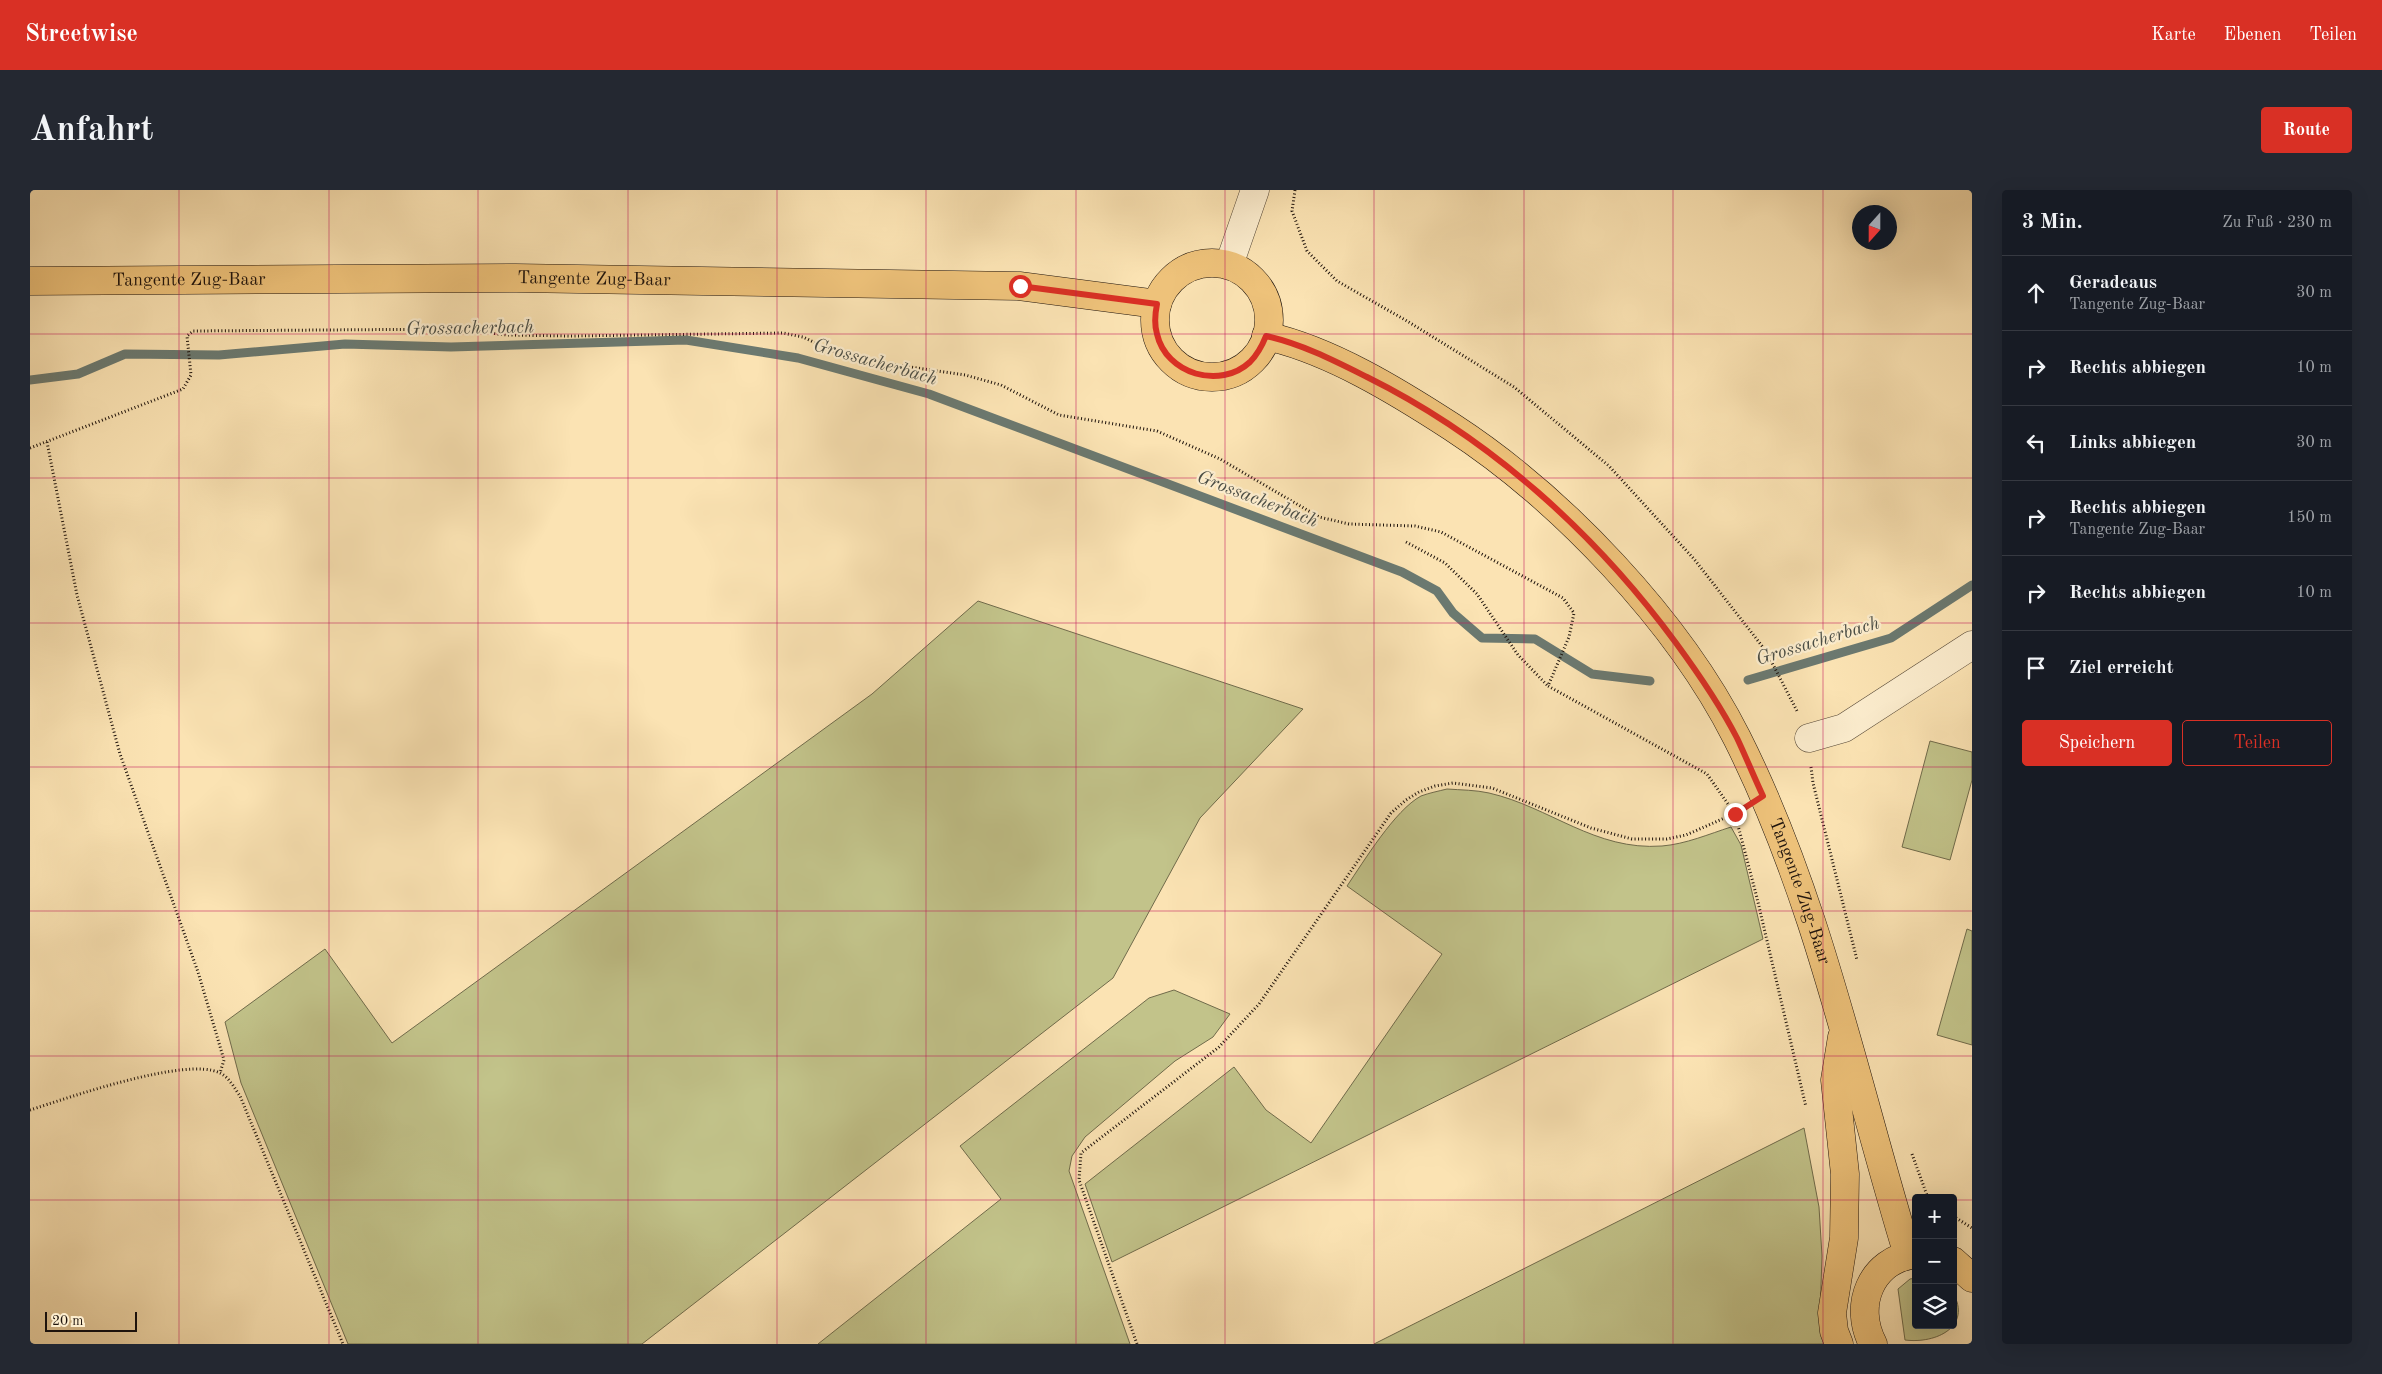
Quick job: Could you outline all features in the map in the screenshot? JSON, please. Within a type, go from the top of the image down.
[{"type":"main road","points":[[1199,264],[1229,265],[1242,272],[1262,293],[1269,321],[1266,336],[1260,351],[1249,363],[1236,372],[1220,376],[1204,376],[1188,372],[1174,362],[1164,350],[1157,336],[1155,320],[1157,304],[1163,290],[1172,278],[1185,269],[1199,264]]},
{"type":"main road","name":"Tangente Zug-Baar","points":[[30,281],[516,278],[1020,286],[1157,304]]},
{"type":"main road","name":"Tangente Zug-Baar","points":[[1266,336],[1283,340],[1328,358],[1402,394],[1475,442],[1554,504],[1647,603],[1694,668],[1736,737],[1763,796],[1800,890],[1912,1255]]},
{"type":"main road","points":[[1839,1344],[1834,1331],[1832,1313],[1844,1238],[1845,1174],[1835,1080],[1844,1031]]},
{"type":"main road","points":[[1872,1344],[1866,1331],[1864,1317],[1864,1303],[1868,1290],[1885,1266],[1912,1255]]},
{"type":"main road","points":[[1957,1265],[1972,1278]]},
{"type":"street","points":[[1229,265],[1255,190]]},
{"type":"street","points":[[1809,738],[1844,728],[1972,645]]},
{"type":"path","points":[[1295,190],[1292,211],[1307,251],[1336,281],[1407,320],[1514,387],[1609,466],[1694,559],[1766,651],[1785,686]]},
{"type":"path","points":[[30,448],[183,388],[191,376],[187,336],[193,331],[454,329],[507,335],[562,336],[783,333],[862,360],[965,375],[1001,385],[1059,415],[1157,431],[1220,459],[1319,517],[1349,524],[1415,526],[1441,532],[1563,598],[1574,613],[1569,637],[1548,686]]},
{"type":"path","points":[[47,442],[78,595],[120,754],[198,972],[224,1060],[220,1073]]},
{"type":"path","points":[[1406,542],[1445,563],[1477,594],[1518,656],[1548,686],[1707,774],[1735,814],[1764,927],[1806,1111]]},
{"type":"path","points":[[1809,738],[1813,783],[1858,967]]},
{"type":"path","points":[[1137,1344],[1079,1180],[1081,1153],[1219,1047],[1259,1004],[1391,813],[1406,800],[1435,786],[1453,783],[1476,785],[1523,799],[1613,835],[1650,840],[1686,835],[1735,814],[1763,796]]},
{"type":"path","points":[[30,1110],[155,1074],[188,1068],[220,1073],[230,1081],[240,1096],[343,1344]]},
{"type":"path","points":[[1911,1152],[1927,1194]]},
{"type":"path","points":[[1957,1219],[1972,1228]]},
{"type":"green space","points":[[978,601],[1303,709],[1200,818],[1113,978],[642,1344],[348,1344],[241,1083],[225,1022],[325,949],[392,1043],[872,694]]},
{"type":"green space","points":[[1930,741],[1972,752],[1972,780],[1950,860],[1902,847]]},
{"type":"green space","points":[[1447,789],[1484,792],[1511,800],[1594,835],[1615,842],[1638,846],[1662,846],[1680,843],[1731,827],[1741,845],[1763,939],[1112,1262],[1085,1184],[1234,1067],[1266,1110],[1311,1143],[1442,954],[1347,886],[1371,850],[1401,812],[1421,796]]},
{"type":"green space","points":[[1967,929],[1972,931],[1972,1045],[1937,1035]]},
{"type":"green space","points":[[1174,990],[1230,1014],[1213,1037],[1175,1061],[1085,1137],[1072,1156],[1069,1171],[1130,1344],[818,1344],[1001,1199],[960,1146],[1149,998]]},
{"type":"green space","points":[[1804,1128],[1819,1207],[1822,1256],[1820,1318],[1827,1344],[1374,1344]]},
{"type":"green space","points":[[1912,1279],[1912,1329],[1949,1329],[1939,1336],[1929,1339],[1905,1340],[1898,1289]]},
{"type":"waterway","name":"Grossacherbach","points":[[30,380],[78,374],[125,354],[219,355],[345,344],[451,347],[686,340],[798,358],[929,394],[1402,572],[1437,591],[1453,613],[1482,638],[1535,639],[1592,674],[1650,681]]},
{"type":"waterway","name":"Grossacherbach","points":[[1748,680],[1891,638],[1972,585]]},
{"type":"route","points":[[1020,286],[1157,304],[1155,320],[1157,336],[1164,350],[1174,362],[1188,372],[1204,376],[1220,376],[1236,372],[1249,363],[1260,351],[1266,336],[1283,340],[1328,358],[1402,394],[1475,442],[1554,504],[1647,603],[1694,668],[1736,737],[1763,796],[1735,814]]}]
